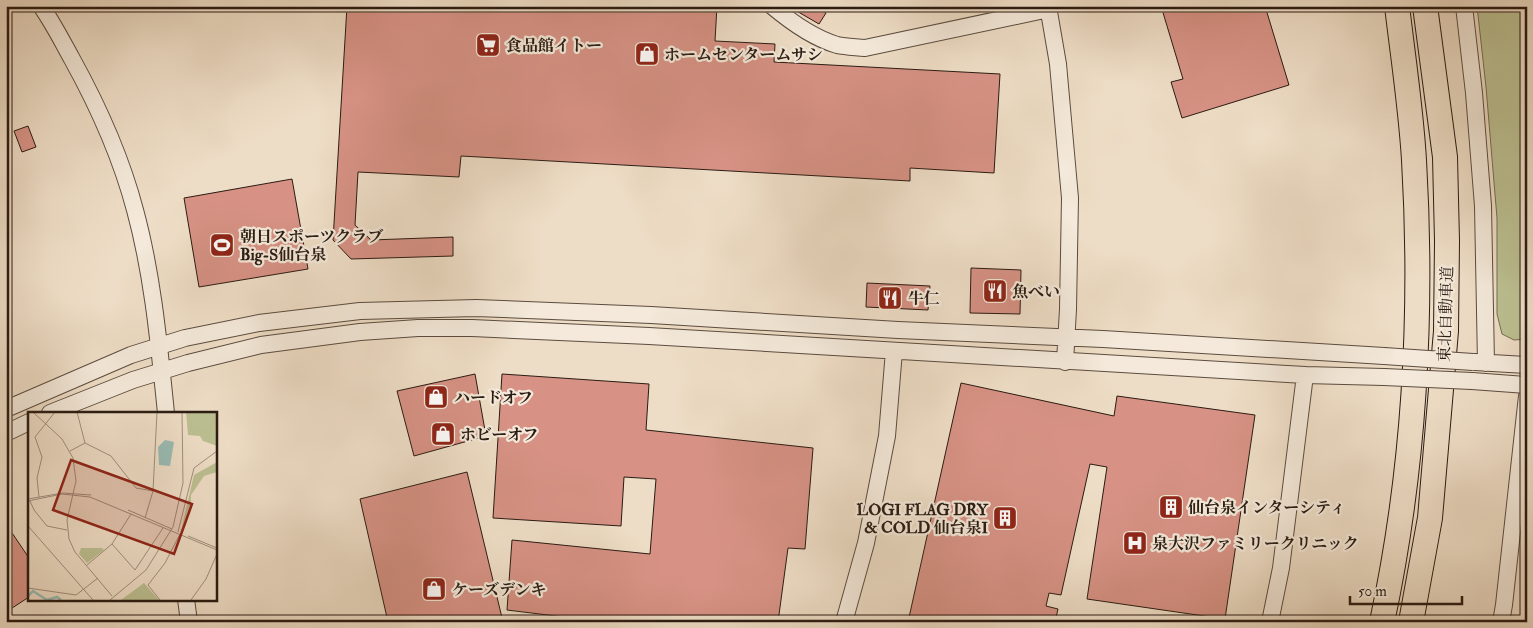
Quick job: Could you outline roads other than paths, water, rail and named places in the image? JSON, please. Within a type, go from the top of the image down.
[{"type":"highway","name":"東北自動車道","points":[[1382,622],[1400,516],[1410,428],[1417,328],[1417,242],[1414,159],[1397,6]]},
{"type":"highway","name":"東北自動車道","points":[[1411,622],[1430,518],[1446,331],[1447,241],[1444,157],[1425,6]]},
{"type":"street","points":[[41,6],[86,83],[114,147],[135,210],[157,322],[166,412]]},
{"type":"street","points":[[772,6],[782,15],[812,34],[838,45],[865,48],[1049,8],[1058,64],[1070,198],[1065,362]]},
{"type":"street","points":[[1464,6],[1484,206],[1480,363]]},
{"type":"street","points":[[6,409],[131,355],[185,338],[259,323],[360,311],[458,309],[651,315],[898,330],[1066,337],[1527,365]]},
{"type":"street","points":[[53,412],[188,362],[261,345],[360,332],[418,328],[472,328],[649,336],[1065,362],[1305,375],[1527,384]]},
{"type":"street","points":[[844,622],[866,543],[887,436],[894,351]]},
{"type":"street","points":[[1270,622],[1281,568],[1305,375]]},
{"type":"street","points":[[1500,622],[1504,605],[1527,396]]},
{"type":"street","points":[[6,433],[28,422]]},
{"type":"street","points":[[186,600],[189,622]]},
{"type":"place","name":"食品館イトー","points":[[488,45]]},
{"type":"place","name":"ホームセンタームサシ","points":[[647,54]]},
{"type":"place","name":"朝日スポーツクラブ Big-S仙台泉","points":[[222,245]]},
{"type":"place","name":"魚べい","points":[[995,291]]},
{"type":"place","name":"牛仁","points":[[890,298]]},
{"type":"place","name":"ハードオフ","points":[[436,397]]},
{"type":"place","name":"ホビーオフ","points":[[443,434]]},
{"type":"place","name":"仙台泉インターシティ","points":[[1171,507]]},
{"type":"place","name":"LOGI FLAG DRY & COLD 仙台泉I","points":[[1005,518]]},
{"type":"place","name":"泉大沢ファミリークリニック","points":[[1135,543]]},
{"type":"place","name":"ケーズデンキ","points":[[434,589]]}]
